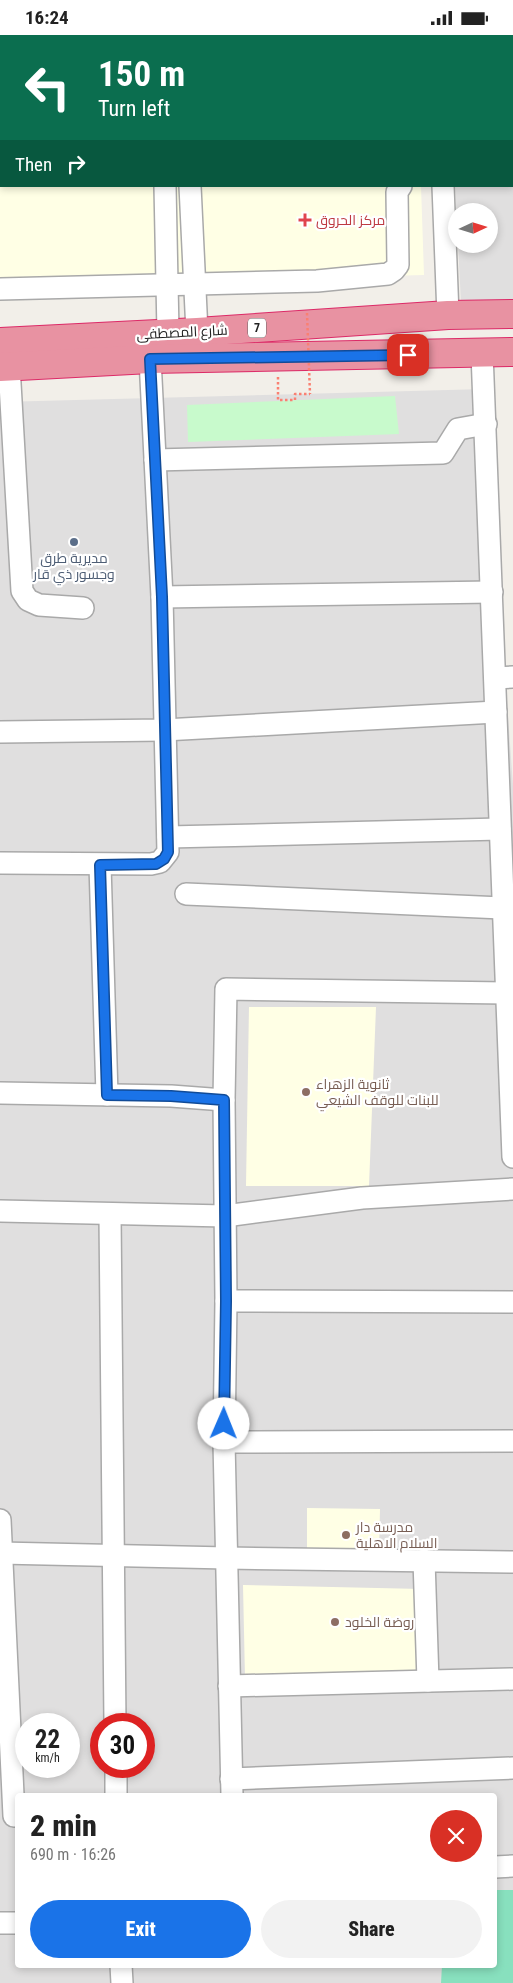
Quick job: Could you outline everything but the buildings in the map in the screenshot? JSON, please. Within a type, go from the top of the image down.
[{"type":"highway","name":"شارع المصطفى","points":[[3,358],[168,332],[197,332],[448,315],[513,314]]},
{"type":"highway","name":"شارع المصطفى","points":[[3,358],[150,359],[513,352]]},
{"type":"street","points":[[165,187],[168,332]]},
{"type":"street","points":[[190,187],[197,332]]},
{"type":"street","points":[[0,289],[317,281],[388,274],[398,265],[397,192],[400,187]]},
{"type":"street","points":[[443,187],[448,315]]},
{"type":"street","points":[[482,353],[492,592],[504,678],[496,712],[500,829],[507,857],[502,908],[508,982],[513,1157]]},
{"type":"street","points":[[3,358],[22,591],[28,600],[39,605],[83,607]]},
{"type":"street","points":[[0,863],[151,864],[160,862],[168,852],[162,597],[150,359]]},
{"type":"street","points":[[155,461],[444,453],[458,429],[486,424]]},
{"type":"street","points":[[162,597],[492,592]]},
{"type":"street","points":[[0,732],[164,730],[496,712]]},
{"type":"street","points":[[168,837],[500,829]]},
{"type":"street","points":[[100,865],[107,1095]]},
{"type":"street","points":[[186,894],[502,908]]},
{"type":"street","points":[[508,982],[226,989],[224,1100],[226,1301],[224,1442],[231,1787],[513,1768]]},
{"type":"street","points":[[0,1093],[171,1096],[224,1100]]},
{"type":"street","points":[[0,1211],[110,1215],[225,1216],[362,1197],[513,1189]]},
{"type":"street","points":[[110,1215],[115,1713]]},
{"type":"street","points":[[226,1301],[513,1302]]},
{"type":"street","points":[[224,1442],[513,1441]]},
{"type":"street","points":[[0,1520],[10,1815]]},
{"type":"street","points":[[1,1553],[513,1562]]},
{"type":"street","points":[[424,1561],[428,1681]]},
{"type":"street","points":[[230,1686],[513,1679]]},
{"type":"street","points":[[116,1778],[116,1793]]},
{"type":"street","points":[[497,1867],[513,1866]]},
{"type":"street","points":[[0,1923],[15,1923]]},
{"type":"street","points":[[121,1968],[122,1983]]},
{"type":"path","points":[[278,400],[295,400],[295,394],[310,394],[306,313]]},
{"type":"shaded area","points":[[0,187],[421,187],[424,275],[0,287]]},
{"type":"shaded area","points":[[455,187],[513,187],[513,319],[462,322],[458,253],[498,253],[498,203],[456,203]]},
{"type":"shaded area","points":[[485,389],[513,786],[513,1983],[0,1983],[0,402]]},
{"type":"shaded area","points":[[249,1007],[376,1007],[369,1186],[246,1186]]},
{"type":"shaded area","points":[[307,1508],[380,1509],[379,1553],[307,1553]]},
{"type":"shaded area","points":[[243,1585],[422,1589],[423,1673],[245,1678]]},
{"type":"green space","points":[[395,396],[399,434],[188,442],[187,405]]},
{"type":"green space","points":[[497,1890],[513,1890],[513,1983],[441,1983],[442,1968],[497,1968]]},
{"type":"place","name":"مركز الحروق","points":[[305,220]]},
{"type":"place","name":"مديرية طرق وجسور ذي قار","points":[[74,542]]},
{"type":"place","name":"ثانوية الزهراء للبنات للوقف الشيعي","points":[[306,1092]]},
{"type":"place","name":"مدرسة دار السلام الاهلية","points":[[346,1535]]},
{"type":"place","name":"روضة الخلود","points":[[335,1622]]},
{"type":"route","points":[[224,1424],[226,1301],[224,1100],[171,1096],[107,1095],[100,865],[156,864],[164,859],[168,852],[162,597],[150,359],[408,355]]}]
